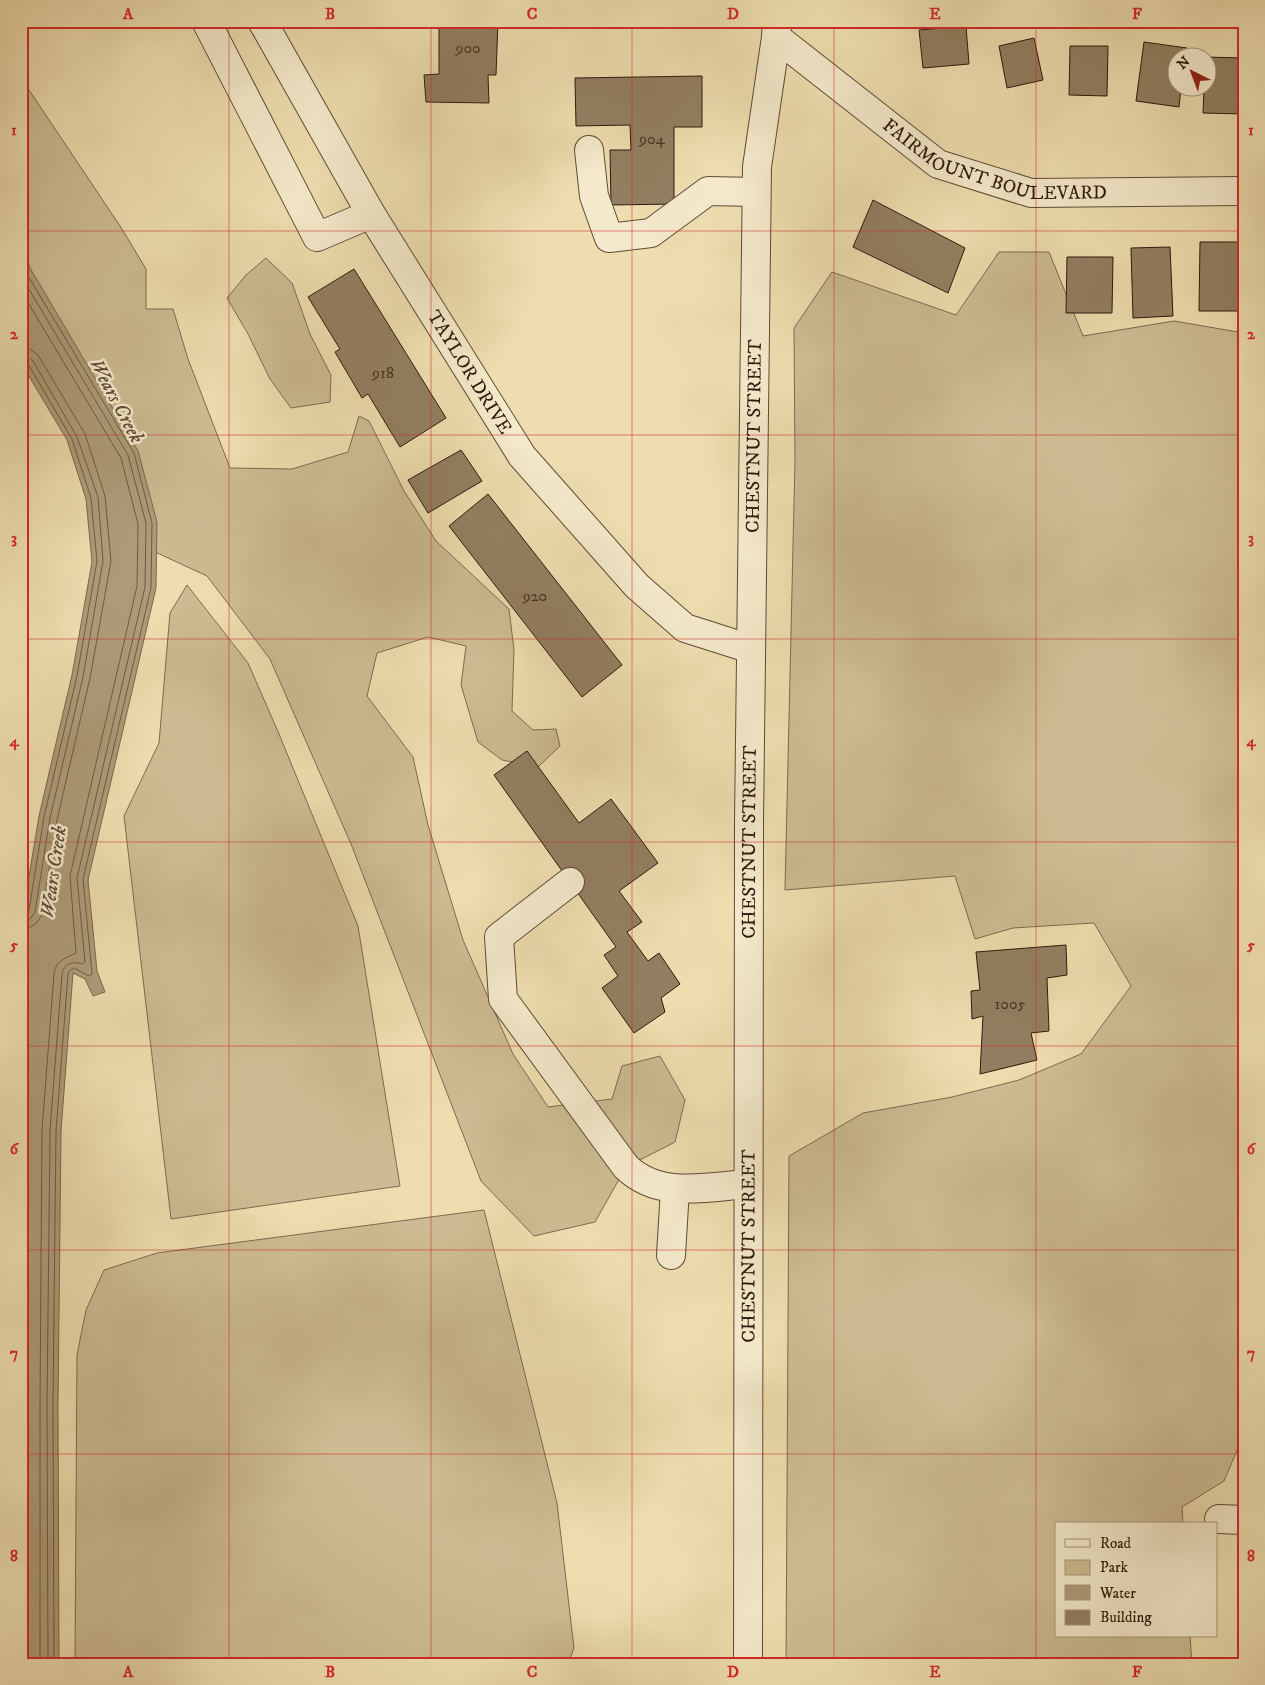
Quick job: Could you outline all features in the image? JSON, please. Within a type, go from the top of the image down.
[{"type":"street","points":[[206,21],[317,236],[372,214]]},
{"type":"street","name":"TAYLOR DRIVE","points":[[262,21],[372,214],[522,456],[637,586],[685,628],[751,649]]},
{"type":"street","name":"FAIRMOUNT BOULEVARD","points":[[776,29],[938,164],[1031,193],[1244,191]]},
{"type":"street","name":"CHESTNUT STREET","points":[[748,1664],[749,822],[756,167],[776,29]]},
{"type":"street","points":[[589,150],[594,196],[609,238],[651,233],[708,191],[756,192]]},
{"type":"street","points":[[570,882],[499,937],[503,999],[626,1167],[636,1176],[650,1183],[675,1189],[748,1184]]},
{"type":"street","points":[[672,1255],[675,1189]]},
{"type":"green space","points":[[21,78],[122,229],[146,269],[146,309],[173,309],[188,359],[230,468],[292,469],[348,452],[359,416],[369,421],[404,491],[436,541],[509,609],[514,650],[512,711],[533,730],[556,729],[560,746],[538,767],[502,760],[478,742],[461,685],[466,646],[428,637],[377,653],[367,696],[413,757],[428,825],[463,940],[513,1054],[548,1107],[612,1099],[622,1066],[660,1056],[685,1100],[675,1142],[626,1167],[595,1222],[534,1236],[481,1181],[351,844],[270,659],[207,576],[112,532],[21,326]]},
{"type":"green space","points":[[999,252],[1049,252],[1083,336],[1174,321],[1244,333],[1244,1434],[1224,1481],[1182,1507],[1183,1522],[1055,1522],[1055,1638],[1190,1638],[1192,1664],[786,1664],[789,1156],[863,1113],[952,1097],[1019,1080],[1081,1054],[1131,986],[1094,923],[1013,928],[975,939],[955,876],[785,890],[795,460],[794,328],[832,272],[956,315]]},
{"type":"green space","points":[[266,258],[292,283],[310,334],[331,375],[330,402],[291,408],[270,379],[248,334],[227,298],[246,275]]},
{"type":"green space","points":[[21,484],[25,495],[28,522],[21,593]]},
{"type":"green space","points":[[187,585],[248,663],[358,926],[400,1186],[171,1219],[124,816],[159,743],[170,613]]},
{"type":"green space","points":[[484,1210],[557,1503],[574,1648],[568,1664],[75,1664],[77,1355],[86,1310],[104,1270],[157,1253]]},
{"type":"water","name":"Wears Creek","points":[[21,237],[30,268],[138,451],[157,522],[156,588],[88,880],[97,971],[105,992],[93,996],[85,979],[73,973],[61,1131],[58,1405],[59,1664],[21,1664],[21,924],[39,816],[72,675],[92,562],[86,499],[67,440],[21,363]]},
{"type":"building","points":[[439,21],[498,21],[496,75],[488,75],[489,103],[426,102],[424,75],[439,74]]},
{"type":"building","points":[[966,26],[969,64],[923,68],[919,30]]},
{"type":"building","points":[[1034,38],[1043,80],[1007,88],[999,46]]},
{"type":"building","points":[[1144,42],[1187,48],[1168,48],[1168,98],[1180,98],[1179,107],[1136,101]]},
{"type":"building","points":[[1070,46],[1108,46],[1107,96],[1069,95]]},
{"type":"building","points":[[1218,57],[1244,58],[1244,114],[1203,113],[1204,98],[1218,98]]},
{"type":"building","points":[[702,76],[702,127],[674,127],[674,204],[611,205],[610,150],[631,150],[630,125],[576,126],[575,78]]},
{"type":"building","points":[[873,200],[965,248],[948,293],[853,247]]},
{"type":"building","points":[[1200,242],[1244,242],[1244,311],[1199,311]]},
{"type":"building","points":[[1170,247],[1173,316],[1133,318],[1131,248]]},
{"type":"building","points":[[1067,257],[1113,257],[1112,313],[1066,313]]},
{"type":"building","points":[[354,269],[446,418],[400,447],[368,394],[362,398],[335,352],[340,349],[308,297]]},
{"type":"building","points":[[461,450],[482,481],[428,513],[408,480]]},
{"type":"building","points":[[488,494],[622,665],[582,697],[449,526]]},
{"type":"building","points":[[527,751],[579,823],[611,799],[658,863],[619,891],[642,922],[627,932],[648,961],[659,953],[680,984],[661,998],[665,1012],[634,1033],[602,988],[618,976],[604,955],[616,947],[494,775]]},
{"type":"building","points":[[1066,945],[1067,975],[1047,978],[1049,1031],[1031,1033],[1037,1060],[980,1074],[983,1016],[972,1019],[971,991],[980,990],[976,952]]}]
